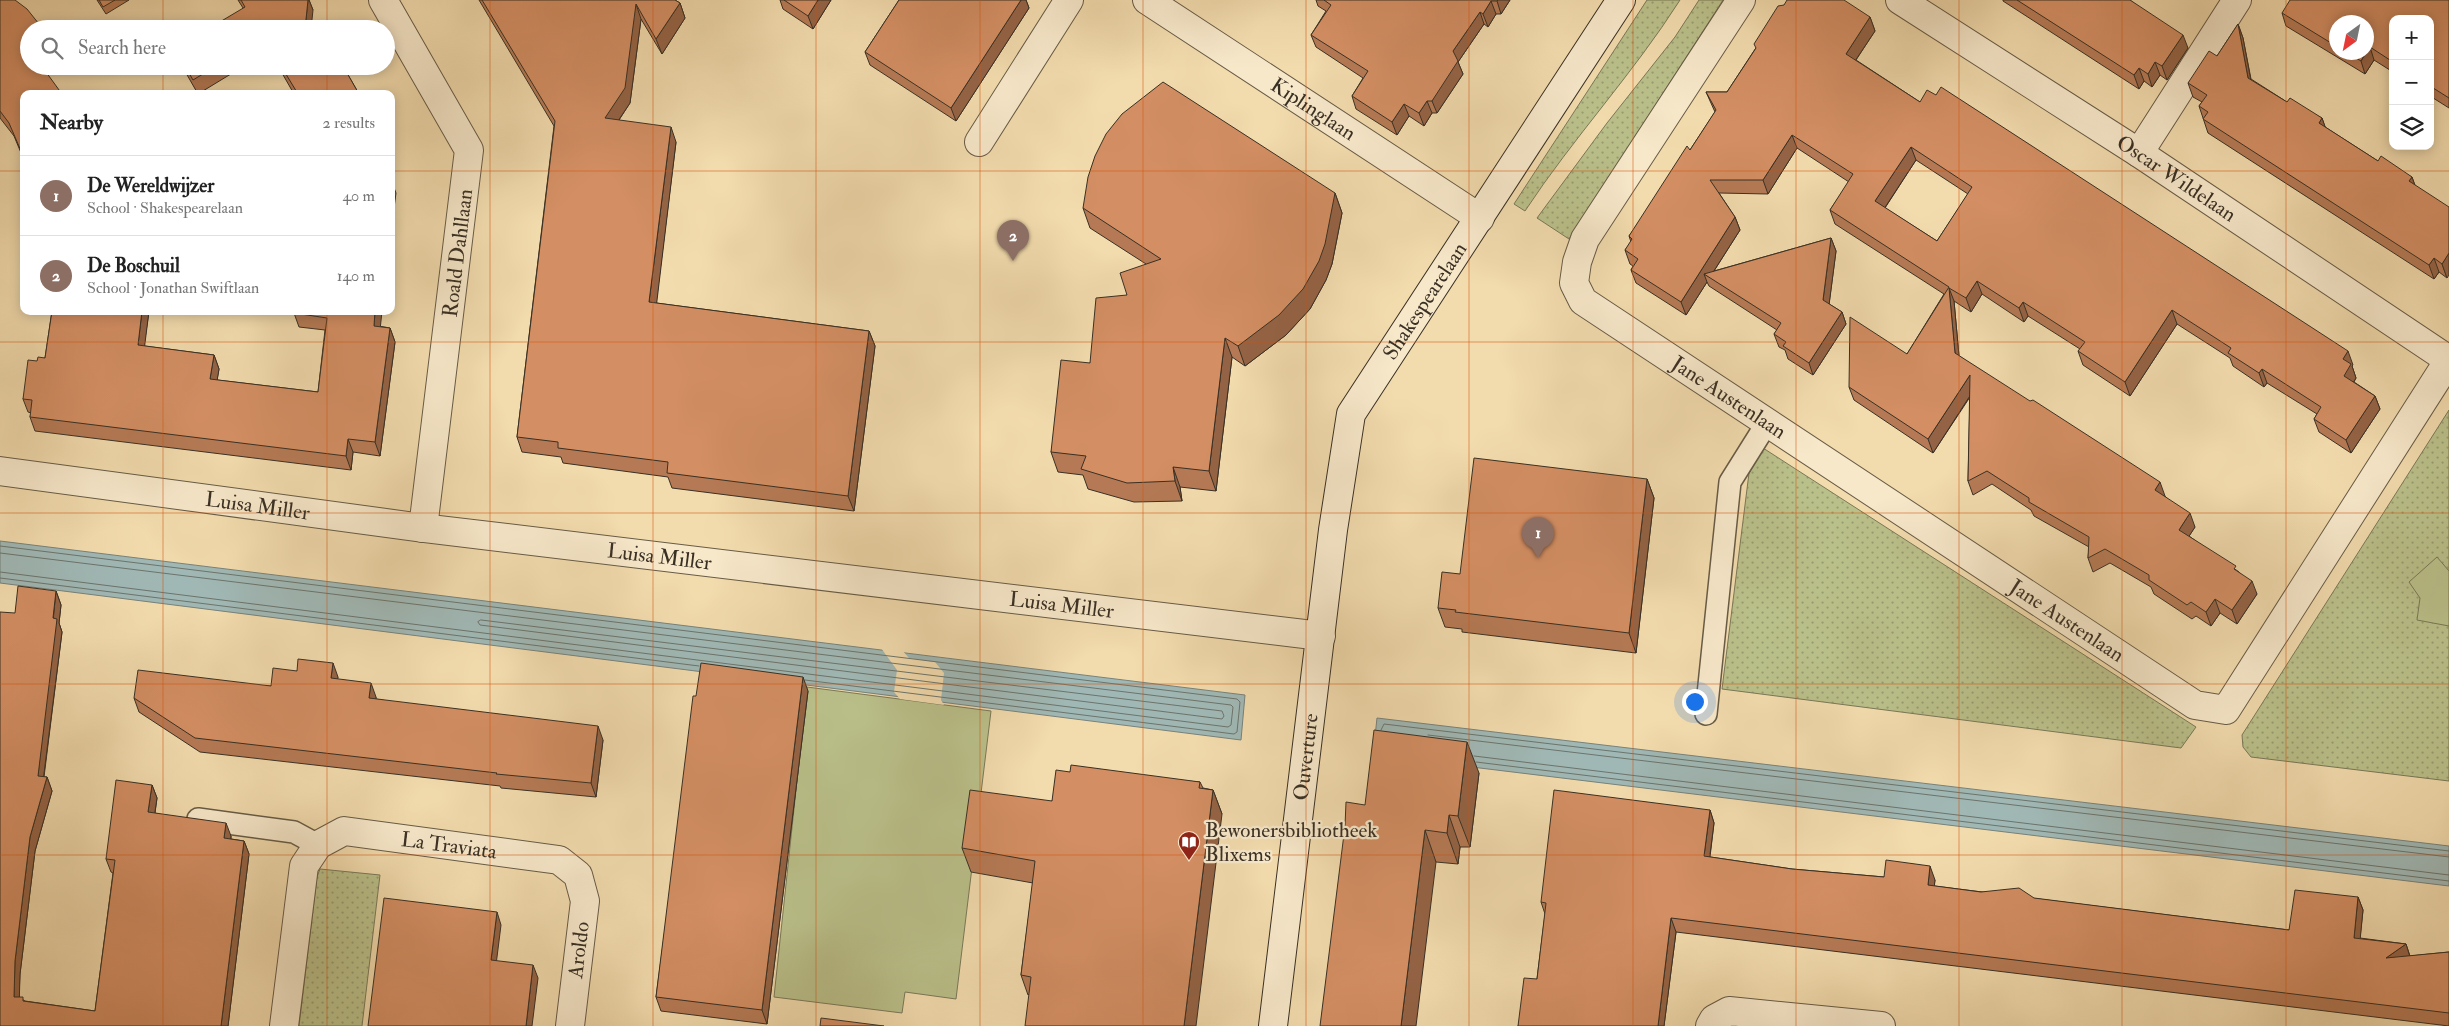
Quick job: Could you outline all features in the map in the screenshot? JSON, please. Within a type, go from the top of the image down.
[{"type":"street","name":"Roald Dahllaan","points":[[382,0],[394,20]]},
{"type":"street","points":[[979,142],[1069,0]]},
{"type":"street","name":"Kiplinglaan","points":[[1147,0],[1480,218]]},
{"type":"street","name":"Shakespearelaan","points":[[1321,636],[1333,530],[1352,414],[1622,0]]},
{"type":"street","name":"Jane Austenlaan","points":[[1741,0],[1585,239],[1577,262],[1574,283],[1583,301],[2195,706],[2226,710],[2449,360]]},
{"type":"street","name":"Oscar Wildelaan","points":[[1900,0],[2139,153],[2449,360]]},
{"type":"street","points":[[2139,153],[2237,0]]},
{"type":"street","name":"Roald Dahllaan","points":[[395,22],[469,150],[423,528]]},
{"type":"street","name":"Luisa Miller","points":[[0,471],[423,528],[1321,636]]},
{"type":"street","name":"Ouverture","points":[[1273,1026],[1321,636]]},
{"type":"street","name":"La Traviata","points":[[284,1026],[304,866],[318,845],[344,831],[559,860],[578,875]]},
{"type":"street","name":"Aroldo","points":[[570,1026],[585,901],[578,875]]},
{"type":"street","points":[[1710,1026],[1714,1018],[1728,1011],[1881,1026]]},
{"type":"lane","points":[[1706,714],[1730,482],[1767,423]]},
{"type":"lane","points":[[180,817],[294,832],[318,845]]},
{"type":"green space","points":[[1647,0],[1680,0],[1643,54],[1525,211],[1514,204]]},
{"type":"green space","points":[[1699,0],[1723,0],[1569,239],[1537,218],[1607,123],[1675,37]]},
{"type":"green space","points":[[2449,410],[2449,781],[2251,757],[2243,747],[2242,735]]},
{"type":"green space","points":[[1763,448],[2196,727],[2181,748],[1722,689],[1749,473]]},
{"type":"green space","points":[[2437,557],[2449,571],[2449,626],[2417,620],[2420,598],[2409,582]]},
{"type":"green space","points":[[807,687],[991,711],[956,999],[905,992],[902,1013],[774,997]]},
{"type":"green space","points":[[320,869],[380,875],[362,1026],[299,1026],[317,877]]},
{"type":"water","points":[[0,541],[1245,695],[1241,740],[0,583]]},
{"type":"water","points":[[1377,718],[2449,846],[2449,886],[1373,755]]},
{"type":"pier","points":[[881,648],[902,650],[909,658],[935,662],[944,673],[941,700],[944,705],[900,699],[894,692],[897,670]]},
{"type":"building","points":[[0,0],[15,0],[27,9],[36,20],[20,20],[20,75],[48,75],[59,90],[20,90],[20,149],[9,123],[0,111]]},
{"type":"building","points":[[99,0],[115,0],[103,7]]},
{"type":"building","points":[[241,0],[308,0],[306,20],[223,20],[245,7]]},
{"type":"building","points":[[482,0],[675,0],[680,3],[656,39],[636,4],[625,88],[605,118],[671,127],[649,302],[869,331],[848,496],[667,473],[668,462],[558,448],[558,442],[517,437],[555,121]]},
{"type":"building","points":[[784,0],[818,0],[808,16]]},
{"type":"building","points":[[899,0],[1021,0],[951,108],[865,52]]},
{"type":"building","points":[[1324,0],[1498,0],[1491,1],[1483,14],[1480,12],[1453,51],[1458,61],[1432,101],[1427,101],[1419,113],[1404,104],[1392,122],[1352,96],[1368,71],[1311,35],[1331,5]]},
{"type":"building","points":[[1787,0],[1844,0],[1870,17],[1846,54],[1920,102],[1927,90],[1936,95],[1941,87],[2348,351],[2343,359],[2351,364],[2344,376],[2375,396],[2346,440],[2314,419],[2321,407],[2262,369],[2259,373],[2228,353],[2231,348],[2172,310],[2125,382],[2078,351],[2085,342],[2023,302],[2019,308],[1977,281],[1966,298],[1949,288],[1955,353],[2030,401],[2033,400],[2160,482],[2155,490],[2190,513],[2179,530],[2236,566],[2234,569],[2252,581],[2232,610],[2215,599],[2206,612],[2191,602],[2187,605],[2149,580],[2149,575],[2105,549],[2088,558],[2089,537],[2029,502],[2029,498],[1987,471],[1968,481],[1970,375],[1928,439],[1849,387],[1850,317],[1907,354],[1949,287],[1830,210],[1853,174],[1792,135],[1763,180],[1710,180],[1735,217],[1681,302],[1631,270],[1638,259],[1625,250],[1632,239],[1629,236],[1687,146],[1690,150],[1716,110],[1706,92],[1727,92],[1756,48],[1754,44],[1778,6],[1784,5]],"holes":[[[1911,147],[1972,187],[1937,241],[1875,201]]]},
{"type":"building","points":[[2017,0],[2130,0],[2183,35],[2162,66],[2155,62],[2148,74],[2139,68],[2134,75]]},
{"type":"building","points":[[2290,0],[2449,0],[2449,98],[2434,89],[2434,15],[2389,15],[2389,59],[2374,50],[2374,15],[2329,15],[2329,42],[2282,13]]},
{"type":"building","points":[[2238,24],[2248,78],[2287,102],[2290,98],[2322,118],[2319,123],[2378,161],[2381,156],[2412,177],[2409,181],[2449,207],[2449,253],[2442,264],[2434,258],[2429,265],[2203,119],[2208,112],[2199,106],[2207,95],[2188,83],[2209,51],[2217,56]]},
{"type":"building","points":[[190,75],[201,75],[193,80]]},
{"type":"building","points":[[286,75],[348,75],[357,90],[296,90]]},
{"type":"building","points":[[1163,82],[1335,193],[1325,244],[1319,261],[1303,289],[1279,315],[1238,346],[1225,338],[1209,471],[1173,467],[1175,481],[1127,483],[1081,469],[1086,456],[1051,452],[1061,360],[1090,363],[1096,298],[1127,295],[1120,273],[1161,259],[1083,208],[1088,177],[1095,156],[1106,134],[1122,114]]},
{"type":"building","points":[[1831,238],[1823,300],[1842,312],[1809,363],[1783,346],[1786,342],[1774,334],[1781,323],[1704,274]]},
{"type":"building","points":[[51,315],[142,315],[138,345],[214,355],[210,379],[318,392],[327,318],[307,315],[375,315],[374,326],[390,328],[375,442],[348,439],[346,456],[30,417],[32,400],[23,399],[28,360],[37,361],[38,357],[45,358]]},
{"type":"building","points":[[1474,458],[1647,479],[1629,633],[1455,612],[1456,610],[1438,608],[1442,572],[1460,574]]},
{"type":"building","points":[[18,586],[56,591],[53,618],[57,619],[38,776],[47,777],[30,837],[15,961],[14,997],[23,997],[23,1001],[95,1011],[115,860],[106,859],[116,780],[152,785],[148,812],[226,823],[224,838],[244,841],[221,1026],[0,1026],[0,612],[15,613]]},
{"type":"building","points":[[298,659],[333,663],[331,678],[371,683],[369,698],[598,726],[591,783],[496,774],[195,738],[134,698],[138,670],[271,686],[273,668],[297,671]]},
{"type":"building","points":[[701,663],[803,677],[762,1010],[656,997],[693,696],[696,696]]},
{"type":"building","points":[[1374,730],[1467,742],[1458,816],[1449,815],[1447,833],[1425,830],[1401,1026],[1320,1026],[1345,826],[1346,802],[1365,805]]},
{"type":"building","points":[[1071,765],[1200,782],[1199,788],[1213,790],[1184,1026],[1025,1026],[1031,977],[1021,975],[1035,861],[962,848],[970,790],[1052,801],[1056,770],[1070,772]]},
{"type":"building","points":[[1554,790],[1710,810],[1704,856],[1792,869],[1884,877],[1886,860],[1930,866],[1928,885],[1981,892],[2019,888],[2034,898],[2289,930],[2295,890],[2358,897],[2354,938],[2406,944],[2386,958],[2449,952],[2449,1013],[1671,918],[1658,1026],[1518,1026],[1524,978],[1537,979],[1546,903],[1541,902]]},
{"type":"building","points":[[384,898],[497,912],[491,960],[533,965],[526,1026],[368,1026]]},
{"type":"building","points":[[821,1018],[884,1026],[820,1026]]},
{"type":"place","name":"De Boschuil","points":[[1013,261]]},
{"type":"place","name":"De Wereldwijzer","points":[[1538,558]]},
{"type":"place","name":"Bewonersbibliotheek Blixems","points":[[1189,861]]}]
